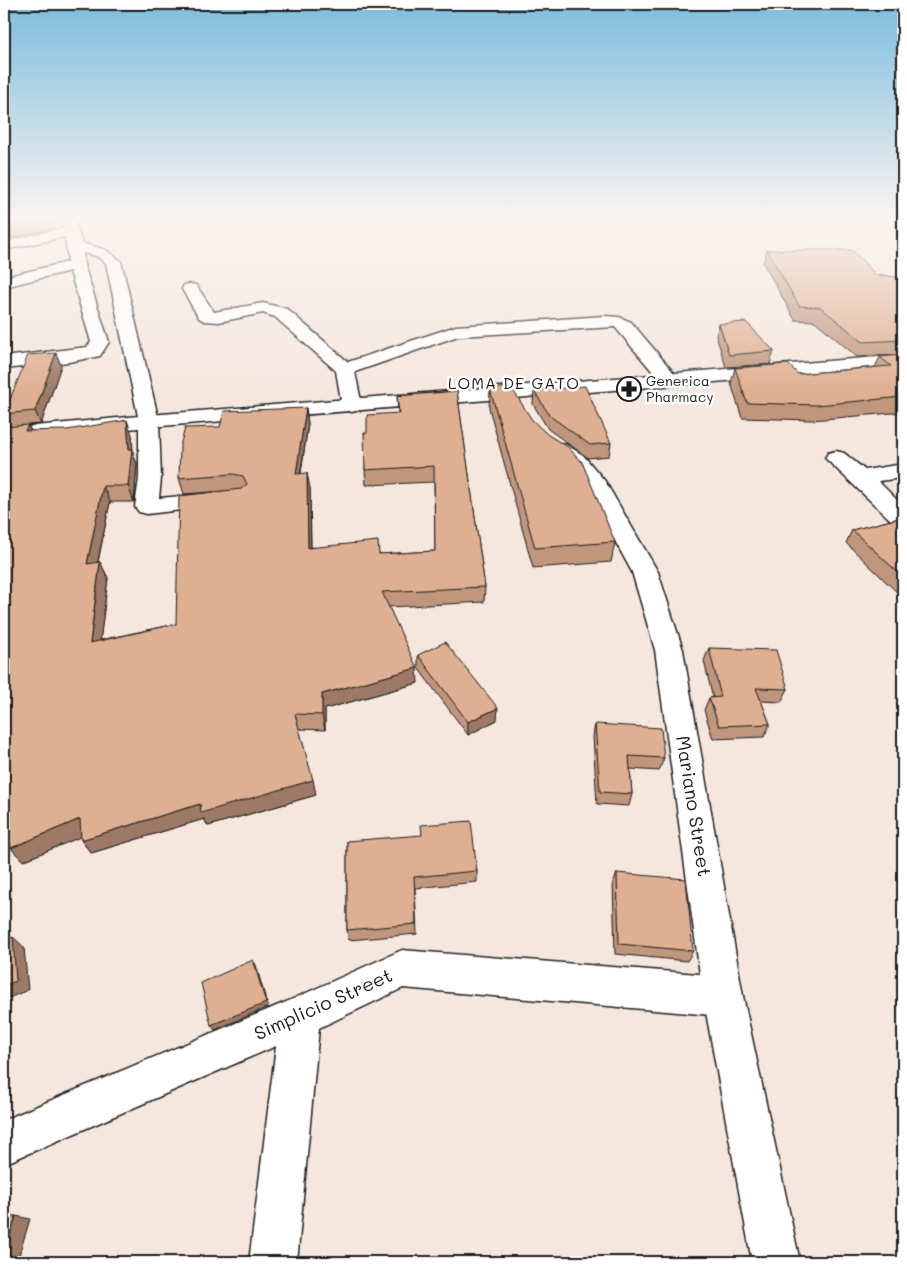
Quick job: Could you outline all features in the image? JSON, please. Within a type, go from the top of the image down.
[{"type":"main road","points":[[4,282],[25,277]]},
{"type":"main road","points":[[4,363],[93,352],[100,342],[80,277]]},
{"type":"main road","points":[[116,277],[148,421],[150,478],[147,506],[237,498]]},
{"type":"main road","points":[[190,290],[205,314],[210,317],[263,308],[281,313],[344,369],[350,383],[352,406]]},
{"type":"main road","points":[[344,369],[456,331],[605,321],[619,322],[625,326],[670,380]]},
{"type":"main road","points":[[4,435],[148,421],[903,361]]},
{"type":"main road","name":"Mariano Street","points":[[514,393],[533,425],[555,448],[575,460],[594,481],[645,572],[669,650],[723,996],[776,1262]]},
{"type":"main road","points":[[836,458],[860,477],[903,519]]},
{"type":"main road","points":[[860,477],[903,471]]},
{"type":"main road","name":"Simplicio Street","points":[[4,1142],[300,1016],[402,968],[723,996]]},
{"type":"main road","points":[[273,1262],[300,1016]]},
{"type":"building","points":[[782,277],[899,277],[903,283],[903,340],[863,342],[820,307],[799,306]]},
{"type":"building","points":[[746,322],[774,351],[729,355],[719,324]]},
{"type":"building","points":[[56,353],[35,411],[4,414],[28,355]]},
{"type":"building","points":[[903,355],[903,397],[817,405],[747,403],[735,368],[788,364],[798,374],[891,366],[880,357]]},
{"type":"building","points":[[585,386],[611,443],[590,445],[550,416],[534,391]]},
{"type":"building","points":[[511,387],[532,420],[548,435],[568,447],[582,462],[615,542],[535,548],[490,389]]},
{"type":"building","points":[[457,391],[485,587],[382,592],[417,668],[322,694],[322,715],[295,714],[313,780],[201,813],[200,804],[81,840],[80,819],[11,848],[4,810],[4,427],[28,425],[25,431],[67,430],[127,420],[129,449],[132,449],[128,486],[103,486],[87,564],[100,562],[90,643],[176,624],[179,496],[241,489],[247,484],[243,476],[233,474],[179,478],[180,446],[185,428],[220,427],[224,411],[306,408],[296,474],[307,473],[308,548],[378,541],[379,554],[435,551],[434,466],[365,470],[364,433],[367,433],[367,415],[399,413],[397,396]]},
{"type":"building","points":[[903,517],[903,577],[852,530]]},
{"type":"building","points":[[445,642],[498,708],[468,722],[418,655]]},
{"type":"building","points":[[709,648],[776,650],[788,689],[756,688],[770,724],[719,726],[709,698],[721,697]]},
{"type":"building","points":[[595,724],[661,728],[664,758],[629,756],[632,794],[600,792]]},
{"type":"building","points":[[471,821],[477,871],[414,877],[416,924],[347,930],[347,841],[422,835],[421,825]]},
{"type":"building","points":[[617,873],[686,879],[693,951],[619,944]]},
{"type":"building","points":[[13,937],[16,981],[4,986],[4,941]]},
{"type":"building","points":[[253,960],[266,1003],[211,1025],[201,983]]},
{"type":"building","points":[[4,1215],[16,1216],[4,1255]]},
{"type":"place","name":"Generica Pharmacy","points":[[629,389]]},
{"type":"district","name":"LOMA DE GATO","points":[[514,383]]}]
